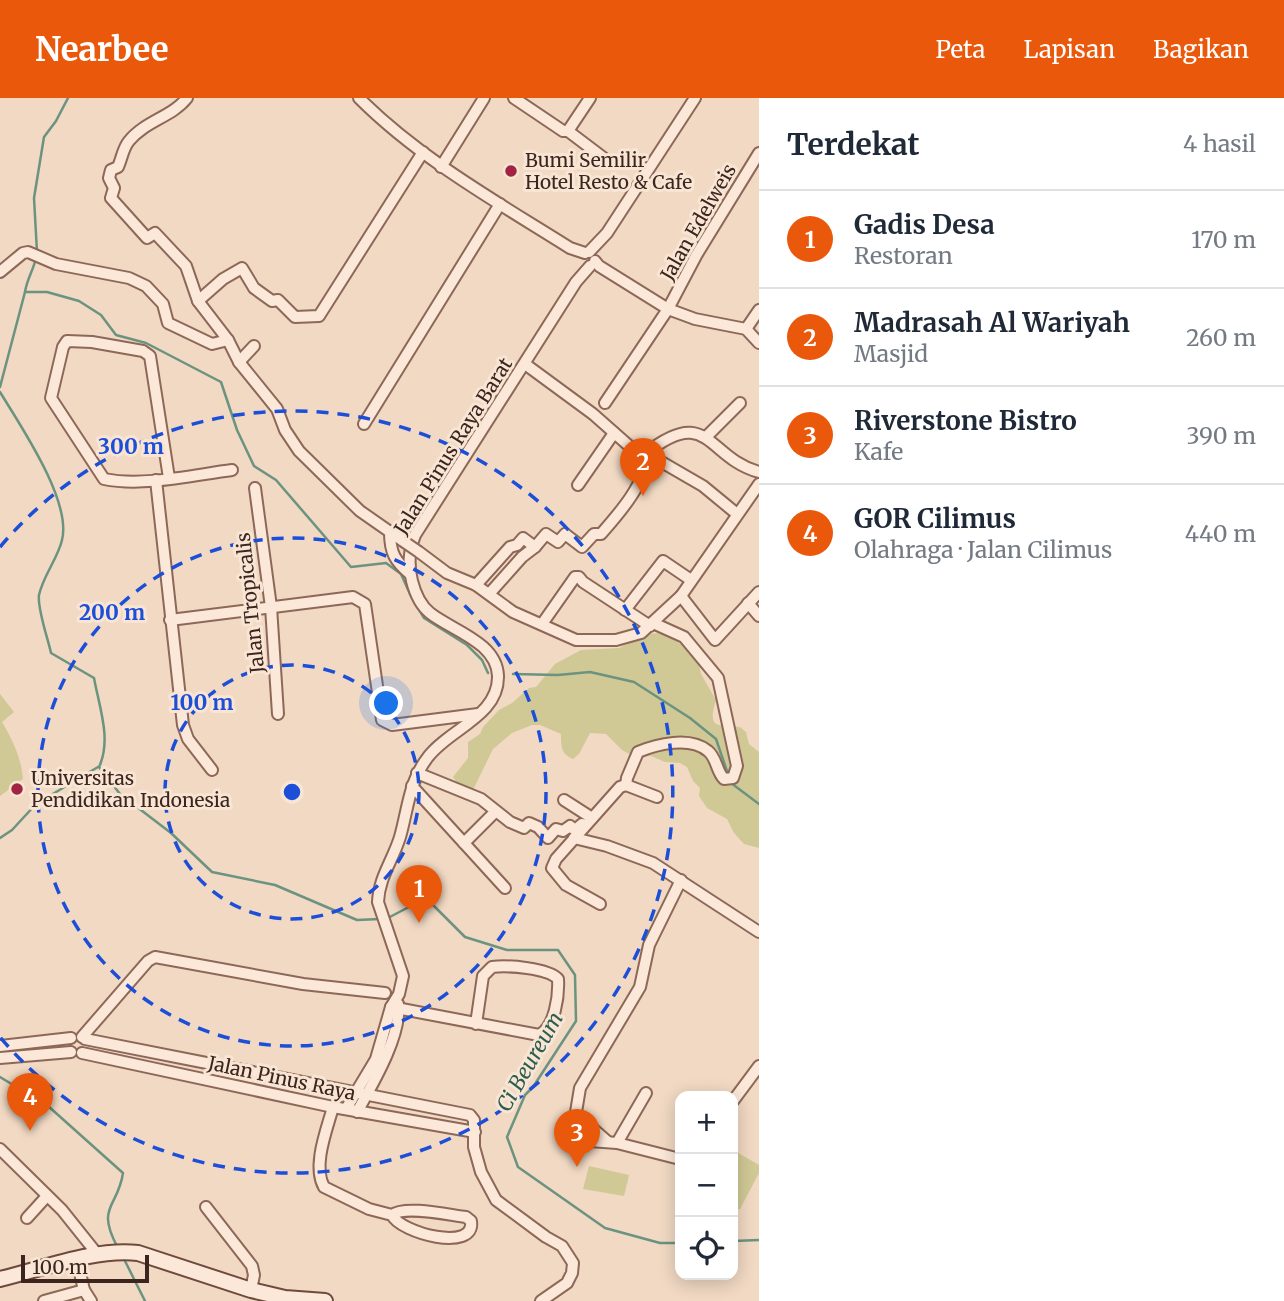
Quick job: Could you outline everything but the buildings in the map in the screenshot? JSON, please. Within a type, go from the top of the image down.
[{"type":"main road","points":[[0,1279],[98,1255],[138,1253],[251,1290],[285,1298],[325,1301]]},
{"type":"street","points":[[187,98],[177,109],[157,118],[130,139],[118,167],[109,174],[114,188],[110,196],[147,238],[155,233],[186,266],[198,301],[228,340],[239,362],[276,409],[285,430],[305,458],[360,511],[447,573],[476,585],[513,612],[576,640],[603,641],[641,633],[681,596],[759,484]]},
{"type":"street","points":[[359,98],[376,116],[441,167],[668,309],[746,329],[759,344]]},
{"type":"street","points":[[441,167],[484,98]]},
{"type":"street","points":[[514,98],[563,131],[568,131],[606,159]]},
{"type":"street","points":[[568,131],[590,98]]},
{"type":"street","name":"Jalan Pinus Raya Barat","points":[[352,1110],[376,1059],[403,976],[378,902],[382,877],[400,839],[412,786],[417,773],[442,741],[481,714],[497,690],[498,673],[494,662],[475,641],[428,612],[416,596],[410,574],[409,553],[415,534],[695,98]]},
{"type":"street","points":[[198,301],[223,279],[242,268],[254,288],[272,301],[278,300],[295,317],[319,316],[424,152]]},
{"type":"street","name":"Jalan Edelweis","points":[[605,403],[668,309],[697,254],[759,153]]},
{"type":"street","points":[[364,425],[500,204]]},
{"type":"street","points":[[0,272],[28,252],[56,264],[129,278],[154,292],[163,304],[167,323],[214,344],[228,340]]},
{"type":"street","points":[[746,329],[759,310]]},
{"type":"street","points":[[169,478],[150,356],[143,351],[92,342],[67,341],[51,391],[54,404],[104,479],[156,480],[232,470]]},
{"type":"street","points":[[239,362],[254,346]]},
{"type":"street","points":[[525,364],[636,452],[645,454],[703,486],[737,514]]},
{"type":"street","points":[[706,436],[740,403]]},
{"type":"street","points":[[645,454],[677,434],[687,432],[706,436],[747,469],[759,472]]},
{"type":"street","points":[[578,485],[614,433]]},
{"type":"street","points":[[489,594],[546,534],[558,542],[567,534],[583,547],[594,534],[601,534],[642,478],[645,454]]},
{"type":"street","points":[[156,480],[183,725],[188,739],[212,770]]},
{"type":"street","name":"Jalan Tropicalis","points":[[255,488],[271,607],[278,714]]},
{"type":"street","points":[[390,532],[390,547],[394,559],[410,574]]},
{"type":"street","points":[[476,585],[510,547],[517,545],[523,538],[535,547]]},
{"type":"street","points":[[625,610],[663,561],[691,580]]},
{"type":"street","points":[[542,624],[575,577],[579,577],[625,610],[652,625],[684,637],[718,678],[737,765],[728,778],[708,751],[688,743],[677,743],[638,752],[626,785]]},
{"type":"street","points":[[681,596],[715,640],[759,592]]},
{"type":"street","points":[[170,620],[352,597],[364,603],[380,716],[387,723],[392,725],[481,714]]},
{"type":"street","points":[[748,603],[759,616]]},
{"type":"street","points":[[417,773],[481,799],[510,822],[524,828],[529,823],[538,827],[548,838],[556,829],[563,831],[570,826],[575,830],[591,817]]},
{"type":"street","points":[[600,904],[566,886],[552,868],[556,859],[620,787],[626,785],[657,797]]},
{"type":"street","points":[[412,786],[505,888]]},
{"type":"street","points":[[564,800],[591,817]]},
{"type":"street","points":[[464,843],[494,814]]},
{"type":"street","points":[[574,838],[637,856],[681,880],[759,932]]},
{"type":"street","points":[[675,1158],[612,1142],[574,1139],[580,1088],[640,987],[649,945],[681,880]]},
{"type":"street","points":[[79,1038],[87,1045],[77,1053],[68,1045],[79,1038],[148,961],[155,957],[303,984],[385,993]]},
{"type":"street","points":[[395,1005],[476,1024],[539,1035],[548,1028],[555,1006],[559,986],[556,976],[528,969],[492,967],[483,976],[476,1024]]},
{"type":"street","name":"Jalan Pinus Raya","points":[[0,1046],[79,1038],[468,1114],[474,1120],[475,1132],[352,1110],[77,1053],[0,1058]]},
{"type":"street","points":[[176,1073],[177,1057]]},
{"type":"street","points":[[217,1082],[220,1066]]},
{"type":"street","points":[[738,1095],[759,1066]]},
{"type":"street","points":[[747,1083],[759,1089]]},
{"type":"street","points":[[325,1086],[327,1105],[321,1160],[322,1185],[369,1209],[392,1215],[398,1224],[410,1230],[461,1238],[467,1235],[472,1226],[466,1217],[407,1210],[392,1215]]},
{"type":"street","points":[[612,1142],[646,1093]]},
{"type":"street","points":[[576,1114],[612,1142]]},
{"type":"street","points":[[475,1132],[474,1147],[481,1172],[485,1184],[496,1200],[562,1246],[573,1263],[565,1286],[541,1301]]},
{"type":"street","points":[[0,1149],[47,1196],[98,1255]]},
{"type":"street","points":[[27,1217],[47,1196]]},
{"type":"street","points":[[206,1207],[252,1266],[254,1275],[251,1290]]},
{"type":"street","points":[[77,1260],[84,1290],[90,1301]]},
{"type":"street","points":[[44,1301],[84,1290]]},
{"type":"shaded area","points":[[661,633],[695,652],[701,674],[716,700],[713,716],[716,724],[740,727],[746,732],[749,744],[759,752],[759,848],[744,844],[727,819],[707,808],[699,796],[700,788],[693,781],[687,767],[651,756],[635,757],[622,750],[606,734],[590,733],[579,754],[573,759],[562,749],[561,734],[540,725],[532,725],[512,733],[493,749],[472,792],[464,793],[453,777],[468,758],[468,742],[480,734],[499,710],[529,688],[536,687],[555,664],[581,650],[619,648],[646,634]]},
{"type":"shaded area","points":[[0,694],[14,712],[2,722],[16,749],[23,779],[0,796]]},
{"type":"shaded area","points":[[738,1153],[759,1165],[759,1173],[740,1209]]},
{"type":"shaded area","points":[[589,1166],[629,1175],[624,1196],[583,1189]]},
{"type":"waterway","name":"Ci Beureum","points":[[37,252],[34,198],[44,137],[68,98]]},
{"type":"waterway","name":"Ci Beureum","points":[[36,258],[25,292],[47,292],[79,301],[101,315],[116,335],[146,343],[221,382],[237,430],[254,466],[276,480],[351,567],[386,563],[401,574],[424,618],[467,645],[482,660],[488,673]]},
{"type":"waterway","name":"Ci Beureum","points":[[0,387],[25,292]]},
{"type":"waterway","name":"Ci Beureum","points":[[0,392],[42,464],[59,505],[63,524],[62,540],[41,588],[40,608],[51,653],[94,678],[104,734],[103,757],[99,767],[120,794],[171,833],[212,872],[275,885],[357,920],[380,919]]},
{"type":"waterway","points":[[513,674],[558,675],[590,672],[634,682],[690,718],[716,739],[729,777]]},
{"type":"waterway","points":[[0,838],[12,830],[36,804],[98,767]]},
{"type":"waterway","points":[[731,783],[759,804]]},
{"type":"waterway","name":"Ci Beureum","points":[[386,919],[426,898],[465,937],[507,950],[558,950],[575,975],[576,1021],[525,1095],[507,1137],[518,1167],[605,1228],[660,1243],[675,1243]]},
{"type":"waterway","points":[[0,1077],[38,1097],[123,1173],[108,1215],[111,1234],[118,1248]]},
{"type":"waterway","name":"Ci Beureum","points":[[738,1241],[759,1240]]},
{"type":"waterway","points":[[123,1257],[145,1301]]},
{"type":"place","name":"Bumi Semilir Hotel Resto & Cafe","points":[[511,171]]},
{"type":"place","name":"Madrasah Al Wariyah","points":[[643,496]]},
{"type":"place","name":"Universitas Pendidikan Indonesia","points":[[17,789]]},
{"type":"place","name":"Gadis Desa","points":[[419,923]]},
{"type":"place","name":"GOR Cilimus","points":[[30,1131]]},
{"type":"place","name":"Riverstone Bistro","points":[[577,1167]]}]
